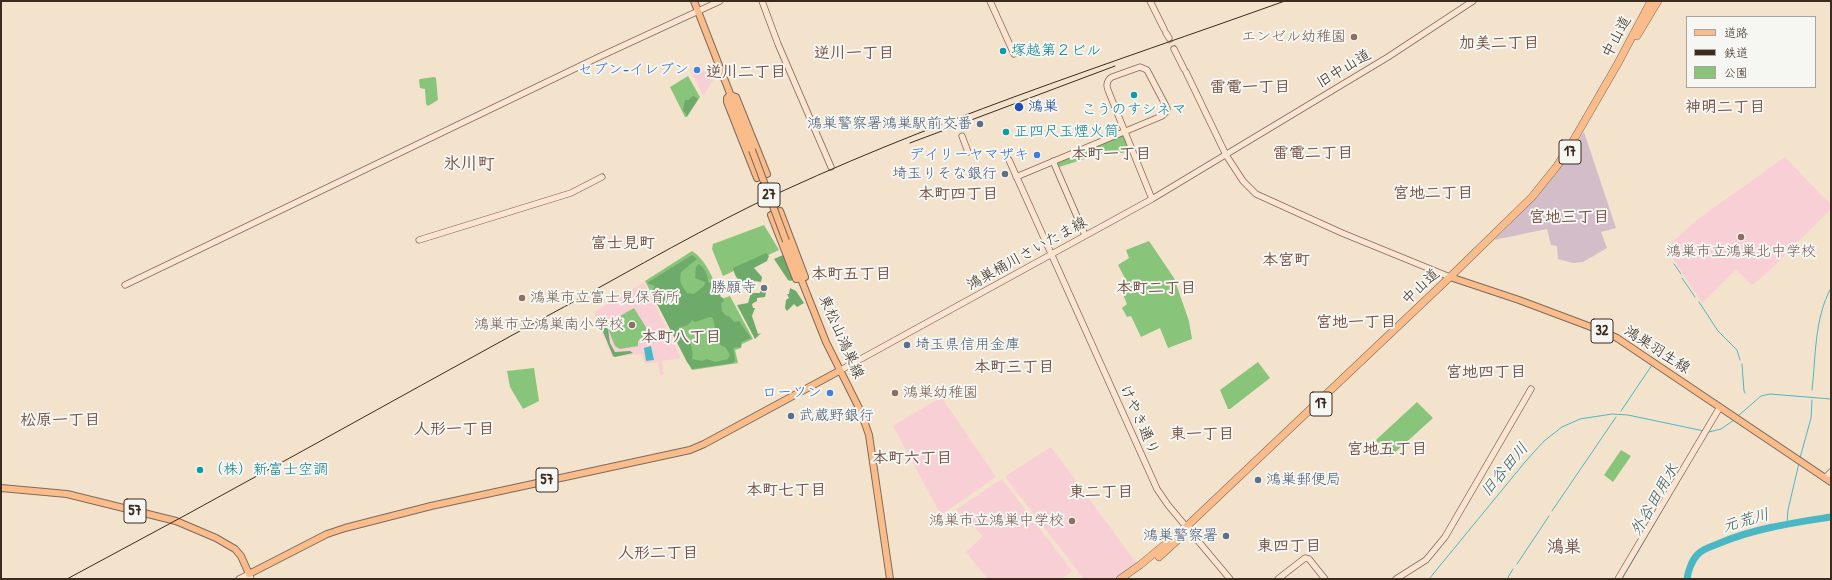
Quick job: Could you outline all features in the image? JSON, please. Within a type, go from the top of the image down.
[{"type":"highway","name":"中山道","points":[[1452,278],[1532,197],[1557,166],[1584,124],[1651,1]]},
{"type":"highway","name":"中山道","points":[[1128,579],[1155,560],[1536,198],[1556,174],[1584,132],[1658,1]]},
{"type":"highway","name":"中山道","points":[[1120,579],[1188,528]]},
{"type":"main road","name":"東松山鴻巣線","points":[[694,1],[826,342],[839,371],[861,412],[869,435],[890,579]]},
{"type":"main road","points":[[757,178],[727,102],[727,98],[730,95],[736,97],[767,174]]},
{"type":"main road","points":[[771,215],[796,279],[801,279],[805,277],[805,274],[780,211]]},
{"type":"main road","name":"鴻巣羽生線","points":[[1452,278],[1519,300],[1610,334],[1640,352],[1831,482]]},
{"type":"main road","name":"57","points":[[1,488],[67,494],[176,520],[216,538],[235,549],[241,556],[250,577],[327,534],[345,528],[433,505],[690,450],[704,444],[839,371]]},
{"type":"street","points":[[126,285],[698,10],[720,1]]},
{"type":"street","points":[[762,1],[784,60],[831,168]]},
{"type":"street","points":[[990,1],[1014,54]]},
{"type":"street","points":[[1150,1],[1169,38]]},
{"type":"street","name":"旧中山道","points":[[1226,155],[1268,128],[1388,57],[1473,1]]},
{"type":"street","points":[[1174,50],[1226,155],[1246,184],[1264,198],[1452,278]]},
{"type":"street","points":[[1016,177],[1124,131],[1162,116],[1167,111],[1167,108],[1147,70],[1143,68],[1138,68],[1112,77],[1107,82],[1108,90],[1124,131],[1152,199]]},
{"type":"street","points":[[962,136],[968,152]]},
{"type":"street","name":"鴻巣桶川さいたま線","points":[[839,371],[1152,199],[1226,155]]},
{"type":"street","name":"けやき通り","points":[[1008,160],[1157,489],[1168,505],[1230,579]]},
{"type":"street","points":[[1053,161],[1085,236]]},
{"type":"street","points":[[419,240],[572,193],[602,178]]},
{"type":"street","points":[[1396,579],[1426,560],[1445,537],[1530,389]]},
{"type":"street","points":[[1618,579],[1720,407]]},
{"type":"street","points":[[1825,478],[1831,472]]},
{"type":"street","points":[[1278,579],[1305,558],[1309,559],[1325,579]]},
{"type":"street","points":[[239,579],[250,577]]},
{"type":"shaded area","points":[[700,64],[704,72],[714,68],[717,74],[704,95],[702,94],[690,69]]},
{"type":"shaded area","points":[[1584,132],[1616,228],[1601,232],[1607,248],[1583,262],[1573,263],[1558,259],[1557,246],[1551,245],[1547,229],[1494,240],[1536,198],[1556,173]]},
{"type":"shaded area","name":"鴻巣市立鴻巣北中学校","points":[[1785,157],[1831,205],[1831,209],[1767,273],[1752,285],[1736,269],[1702,303],[1666,248],[1698,219]]},
{"type":"shaded area","name":"鴻巣市立鴻巣南小学校","points":[[643,283],[645,284],[681,358],[662,361],[664,374],[660,375],[658,362],[645,364],[642,354],[612,357],[594,312]]},
{"type":"shaded area","points":[[941,397],[996,477],[941,515],[893,426]]},
{"type":"shaded area","name":"鴻巣市立鴻巣中学校","points":[[1051,447],[1137,564],[1112,579],[1084,579],[1006,478],[1006,476]]},
{"type":"shaded area","points":[[1002,479],[1072,571],[1062,579],[988,579],[966,552],[983,536],[957,511],[957,509]]},
{"type":"green space","points":[[688,76],[700,97],[687,117],[685,117],[670,87]]},
{"type":"green space","points":[[434,77],[436,78],[438,100],[428,106],[426,104],[425,89],[420,88],[419,80]]},
{"type":"green space","points":[[694,96],[698,99],[687,116],[683,110],[685,100],[689,100]]},
{"type":"green space","points":[[1124,131],[1132,150],[1122,153],[1110,151],[1056,168],[1053,161]]},
{"type":"green space","points":[[764,225],[779,250],[723,276],[712,249],[713,244]]},
{"type":"green space","points":[[1149,241],[1174,278],[1189,321],[1192,339],[1168,348],[1160,328],[1141,337],[1131,316],[1127,317],[1122,308],[1127,304],[1121,290],[1128,284],[1118,265],[1129,258],[1126,250]]},
{"type":"green space","points":[[692,251],[698,255],[706,266],[722,299],[730,296],[753,339],[742,344],[741,348],[735,350],[738,363],[692,370],[645,281]]},
{"type":"green space","points":[[766,253],[769,256],[767,261],[754,268],[762,277],[761,282],[755,281],[753,288],[749,291],[745,288],[745,282],[740,281],[737,278],[733,268]]},
{"type":"green space","points":[[692,255],[697,259],[681,272],[680,278],[680,281],[687,293],[694,294],[704,286],[705,282],[695,278],[696,267],[699,264],[706,272],[708,282],[711,283],[716,291],[724,288],[727,292],[719,296],[723,298],[724,301],[721,303],[722,311],[734,322],[739,321],[751,338],[741,342],[741,347],[733,348],[735,361],[733,363],[692,369],[651,292],[655,286],[647,283]],"holes":[[[710,317],[713,318],[718,343],[726,348],[730,355],[728,359],[715,362],[707,359],[702,361],[692,359],[693,355],[690,342],[678,328],[687,325],[692,320],[695,322]]]},
{"type":"green space","points":[[783,255],[793,279],[791,281],[788,280],[774,259]]},
{"type":"green space","points":[[761,286],[767,287],[765,297],[757,298],[757,301],[752,304],[753,308],[755,308],[752,316],[758,334],[761,333],[755,339],[737,305],[748,303],[751,293],[760,293]]},
{"type":"green space","points":[[790,288],[796,291],[804,303],[797,307],[794,304],[787,311],[785,308],[786,300],[789,298],[787,294],[789,294]]},
{"type":"green space","points":[[634,308],[647,329],[645,331],[647,337],[638,341],[638,346],[620,349],[615,346],[606,324]]},
{"type":"green space","points":[[597,317],[600,317],[602,325],[608,329],[610,343],[615,352],[630,351],[633,353],[615,357],[613,356]]},
{"type":"green space","points":[[1258,362],[1270,378],[1228,409],[1220,390]]},
{"type":"green space","points":[[534,368],[539,401],[523,409],[510,387],[507,371]]},
{"type":"green space","points":[[1417,402],[1433,418],[1390,457],[1376,440]]},
{"type":"green space","points":[[1621,450],[1631,456],[1613,482],[1604,475]]},
{"type":"water","points":[[651,346],[654,360],[646,361],[644,348]]},
{"type":"waterway","points":[[1674,264],[1681,274]]},
{"type":"waterway","points":[[1682,278],[1695,297]]},
{"type":"waterway","points":[[1812,390],[1815,351],[1821,312],[1831,288]]},
{"type":"waterway","points":[[1699,302],[1718,331],[1737,350],[1740,360]]},
{"type":"waterway","points":[[1742,364],[1745,393]]},
{"type":"waterway","points":[[1621,411],[1652,365]]},
{"type":"waterway","points":[[1738,416],[1761,396],[1770,394],[1831,399]]},
{"type":"waterway","points":[[1800,458],[1811,418],[1812,400]]},
{"type":"waterway","name":"旧谷田川","points":[[1429,579],[1525,462],[1544,441],[1562,427],[1580,419],[1612,414],[1628,415],[1704,431]]},
{"type":"waterway","points":[[1552,511],[1616,417]]},
{"type":"waterway","points":[[1709,432],[1721,429],[1734,420]]},
{"type":"waterway","name":"外谷田用水","points":[[1622,579],[1691,461]]},
{"type":"waterway","points":[[1787,523],[1788,510],[1799,463]]},
{"type":"waterway","points":[[1517,564],[1549,516]]},
{"type":"waterway","name":"元荒川","points":[[1687,579],[1689,569],[1694,559],[1700,552],[1709,547],[1747,533],[1831,517]]},
{"type":"waterway","points":[[1507,579],[1513,569]]},
{"type":"tunnel","points":[[1169,38],[1174,49]]},
{"type":"railway","points":[[67,579],[753,205],[818,175],[949,121],[1285,1]]},
{"type":"railway","points":[[910,143],[1115,66]]},
{"type":"place","name":"エンゼル幼稚園","points":[[1354,37]]},
{"type":"place","name":"塚越第２ビル","points":[[1003,51]]},
{"type":"place","name":"セブン-イレブン","points":[[697,70]]},
{"type":"place","name":"こうのすシネマ","points":[[1134,95]]},
{"type":"place","name":"鴻巣","points":[[1019,107]]},
{"type":"place","name":"鴻巣警察署鴻巣駅前交番","points":[[980,124]]},
{"type":"place","name":"正四尺玉煙火筒","points":[[1006,132]]},
{"type":"place","name":"デイリーヤマザキ","points":[[1037,155]]},
{"type":"place","name":"埼玉りそな銀行","points":[[1005,174]]},
{"type":"place","name":"鴻巣市立鴻巣北中学校","points":[[1741,237]]},
{"type":"place","name":"勝願寺","points":[[764,288]]},
{"type":"place","name":"鴻巣市立富士見保育所","points":[[522,298]]},
{"type":"place","name":"鴻巣市立鴻巣南小学校","points":[[632,325]]},
{"type":"place","name":"埼玉県信用金庫","points":[[907,345]]},
{"type":"place","name":"ローソン","points":[[830,393]]},
{"type":"place","name":"鴻巣幼稚園","points":[[895,393]]},
{"type":"place","name":"武蔵野銀行","points":[[791,416]]},
{"type":"place","name":"（株）新富士空調","points":[[200,470]]},
{"type":"place","name":"鴻巣郵便局","points":[[1258,480]]},
{"type":"place","name":"鴻巣市立鴻巣中学校","points":[[1072,521]]},
{"type":"place","name":"鴻巣警察署","points":[[1226,536]]},
{"type":"district","name":"加美二丁目","points":[[1499,44]]},
{"type":"district","name":"逆川一丁目","points":[[854,54]]},
{"type":"district","name":"逆川二丁目","points":[[746,73]]},
{"type":"district","name":"雷電一丁目","points":[[1250,88]]},
{"type":"district","name":"神明二丁目","points":[[1725,108]]},
{"type":"district","name":"雷電二丁目","points":[[1313,154]]},
{"type":"district","name":"本町一丁目","points":[[1111,155]]},
{"type":"district","name":"氷川町","points":[[469,164]]},
{"type":"district","name":"宮地二丁目","points":[[1433,194]]},
{"type":"district","name":"本町四丁目","points":[[958,195]]},
{"type":"district","name":"宮地三丁目","points":[[1569,218]]},
{"type":"district","name":"富士見町","points":[[623,244]]},
{"type":"district","name":"本宮町","points":[[1286,261]]},
{"type":"district","name":"本町五丁目","points":[[851,275]]},
{"type":"district","name":"本町二丁目","points":[[1156,289]]},
{"type":"district","name":"宮地一丁目","points":[[1356,323]]},
{"type":"district","name":"本町八丁目","points":[[681,338]]},
{"type":"district","name":"本町三丁目","points":[[1014,368]]},
{"type":"district","name":"宮地四丁目","points":[[1486,373]]},
{"type":"district","name":"松原一丁目","points":[[60,421]]},
{"type":"district","name":"人形一丁目","points":[[454,430]]},
{"type":"district","name":"東一丁目","points":[[1202,435]]},
{"type":"district","name":"宮地五丁目","points":[[1387,450]]},
{"type":"district","name":"本町六丁目","points":[[912,459]]},
{"type":"district","name":"本町七丁目","points":[[786,491]]},
{"type":"district","name":"東二丁目","points":[[1101,493]]},
{"type":"district","name":"東四丁目","points":[[1289,547]]},
{"type":"district","name":"鴻巣","points":[[1564,547]]},
{"type":"district","name":"人形二丁目","points":[[658,554]]}]
